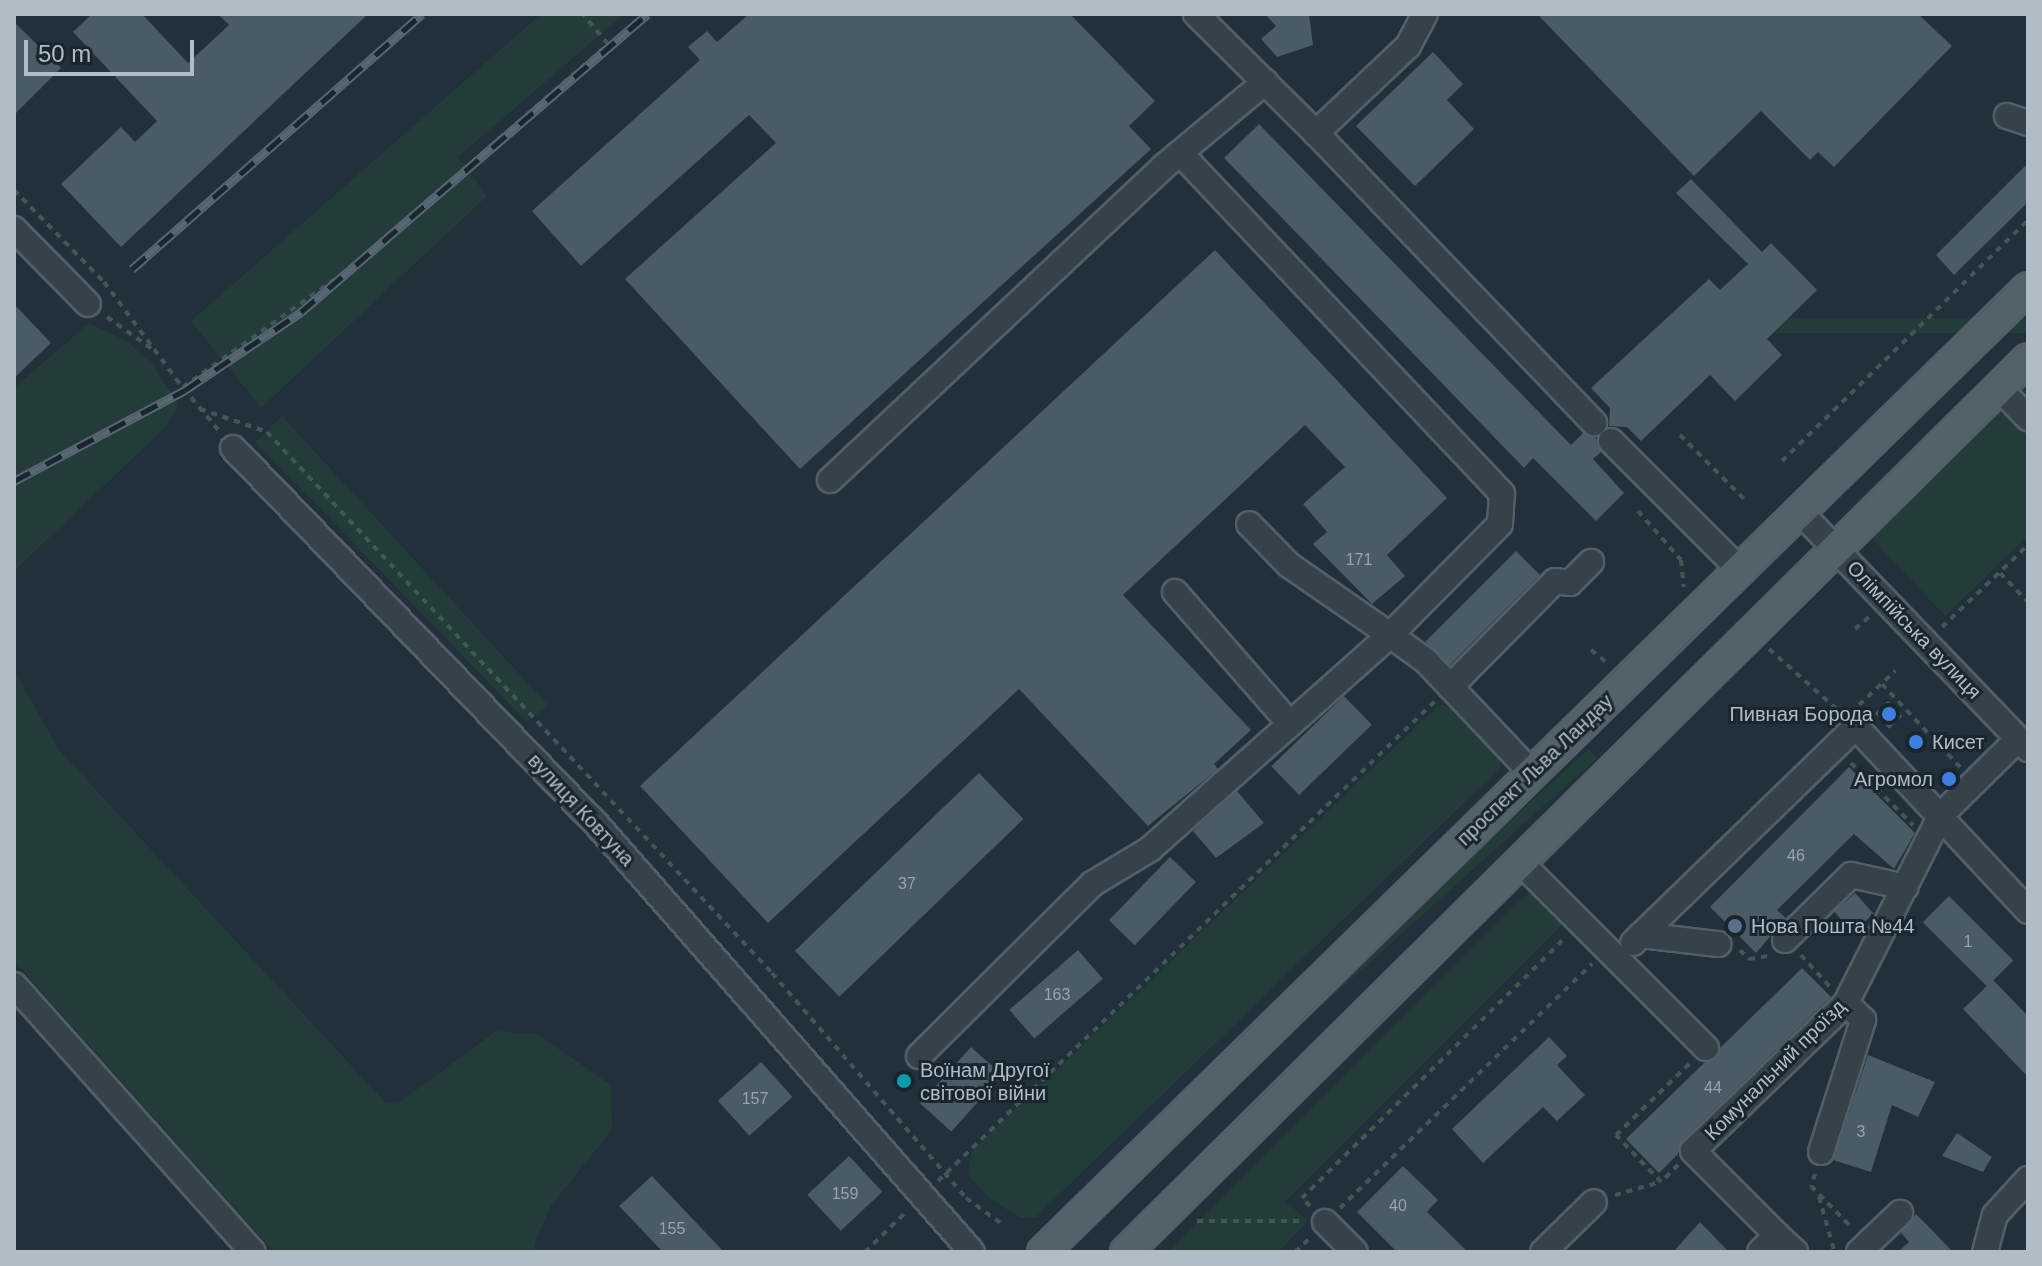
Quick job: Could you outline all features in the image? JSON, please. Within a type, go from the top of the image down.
[{"type":"main road","name":"проспект Льва Ландау","points":[[1043,1252],[2028,288]]},
{"type":"main road","points":[[1126,1252],[2028,359]]},
{"type":"main road","points":[[1739,569],[1778,606]]},
{"type":"street","points":[[1196,14],[1316,133],[1594,423]]},
{"type":"street","points":[[1316,133],[1408,46],[1425,14]]},
{"type":"street","points":[[830,480],[1180,153],[1265,82]]},
{"type":"street","points":[[919,1056],[1092,884],[1150,849],[1390,635],[1500,524],[1502,494],[1180,153]]},
{"type":"street","points":[[14,229],[88,304]]},
{"type":"street","points":[[1999,388],[2028,418]]},
{"type":"street","points":[[1611,441],[1739,569]]},
{"type":"street","name":"вулиця Ковтуна","points":[[233,448],[598,826],[970,1251]]},
{"type":"street","name":"Олімпійська вулиця","points":[[1800,512],[2023,744]]},
{"type":"street","points":[[1249,524],[1289,565],[1390,635],[1450,687],[1532,773]]},
{"type":"street","points":[[1450,687],[1555,581],[1570,583],[1591,562]]},
{"type":"street","points":[[1175,592],[1290,724]]},
{"type":"street","points":[[1612,954],[1641,935],[1856,727],[2028,911]]},
{"type":"street","name":"Комунальний проїзд","points":[[1795,1252],[1693,1151],[1846,1003],[1941,815],[1974,782],[2023,744]]},
{"type":"street","points":[[1520,862],[1706,1048]]},
{"type":"street","points":[[1785,940],[1851,875],[1906,887]]},
{"type":"street","points":[[1641,935],[1718,944]]},
{"type":"street","points":[[14,985],[253,1252]]},
{"type":"street","points":[[1821,1152],[1863,1020],[1846,1003]]},
{"type":"street","points":[[1985,1252],[1995,1215],[2028,1179]]},
{"type":"street","points":[[1543,1252],[1594,1202]]},
{"type":"street","points":[[1857,1242],[1900,1213]]},
{"type":"street","points":[[1325,1222],[1355,1252]]},
{"type":"street","points":[[1760,1252],[1777,1235]]},
{"type":"path","points":[[183,387],[345,272],[608,44],[583,14]]},
{"type":"path","points":[[1782,461],[2028,220]]},
{"type":"path","points":[[88,304],[155,351],[233,448]]},
{"type":"path","points":[[1680,435],[1744,499]]},
{"type":"path","points":[[1638,511],[1681,560],[1684,587]]},
{"type":"path","points":[[1942,627],[2028,545]]},
{"type":"path","points":[[2000,573],[2028,602]]},
{"type":"path","points":[[1855,629],[1876,611]]},
{"type":"path","points":[[1766,647],[1846,717]]},
{"type":"path","points":[[1855,709],[1895,671]]},
{"type":"path","points":[[1882,684],[1974,782]]},
{"type":"path","points":[[865,1252],[1450,687]]},
{"type":"path","points":[[1836,747],[1928,841]]},
{"type":"path","points":[[1325,1222],[1302,1198],[1581,923]]},
{"type":"path","points":[[1785,940],[1846,1003]]},
{"type":"path","points":[[1295,1252],[1612,954]]},
{"type":"path","points":[[1661,1182],[1616,1135],[1706,1048]]},
{"type":"path","points":[[1594,1202],[1661,1182],[1693,1151]]},
{"type":"path","points":[[1811,1186],[1857,1242]]},
{"type":"path","points":[[1818,1193],[1835,1252]]},
{"type":"path","points":[[1188,1230],[1199,1219],[1325,1222]]},
{"type":"green space","points":[[541,14],[624,14],[458,157],[487,196],[261,408],[191,321]]},
{"type":"green space","points":[[1773,318],[2028,318],[2028,333],[1773,333]]},
{"type":"green space","points":[[89,323],[127,341],[152,364],[179,404],[166,427],[14,571],[14,388]]},
{"type":"green space","points":[[2028,374],[2028,536],[1945,616],[1868,534]]},
{"type":"green space","points":[[282,416],[548,705],[527,722],[255,442]]},
{"type":"green space","points":[[14,670],[59,750],[386,1103],[401,1101],[496,1031],[537,1034],[611,1085],[612,1130],[550,1207],[534,1246],[539,1252],[274,1252],[14,961]]},
{"type":"green space","points":[[1440,704],[1461,711],[1500,752],[1500,768],[1036,1217],[1021,1218],[990,1199],[968,1175],[971,1152]]},
{"type":"green space","points":[[1589,749],[1597,758],[1076,1227],[1068,1218]]},
{"type":"green space","points":[[1530,891],[1562,925],[1286,1201],[1308,1221],[1278,1252],[1168,1252]]},
{"type":"building","points":[[92,14],[142,14],[188,63],[229,25],[218,14],[368,14],[121,247],[61,184],[121,127],[135,142],[157,121],[73,32]]},
{"type":"building","points":[[749,14],[1070,14],[1155,101],[1129,126],[1151,149],[800,469],[625,279],[776,143],[749,115],[581,266],[532,211],[700,60],[688,47],[707,31],[717,42]]},
{"type":"building","points":[[1265,14],[1309,14],[1313,45],[1277,57],[1261,39],[1276,26]]},
{"type":"building","points":[[1537,14],[1918,14],[1952,46],[1834,167],[1818,152],[1810,160],[1761,111],[1694,176]]},
{"type":"building","points":[[14,22],[61,68],[14,115]]},
{"type":"building","points":[[1433,52],[1463,84],[1447,100],[1474,129],[1415,186],[1356,126]]},
{"type":"building","points":[[1259,124],[1571,445],[1583,433],[1596,438],[1601,452],[1593,459],[1624,493],[1596,521],[1533,458],[1524,468],[1224,158]]},
{"type":"building","points":[[2028,163],[2028,202],[1954,275],[1936,255]]},
{"type":"building","points":[[1691,179],[1762,252],[1771,243],[1817,290],[1767,339],[1782,355],[1735,401],[1710,375],[1641,441],[1627,427],[1609,426],[1610,408],[1591,388],[1709,279],[1720,290],[1748,264],[1676,193]]},
{"type":"building","points":[[1215,250],[1447,498],[1387,555],[1405,576],[1372,604],[1313,544],[1327,532],[1303,504],[1345,467],[1305,425],[1123,595],[1251,730],[1214,764],[1218,769],[1148,826],[1019,689],[768,923],[640,786]]},
{"type":"building","points":[[14,304],[51,343],[14,378]]},
{"type":"building","points":[[1516,551],[1540,575],[1450,666],[1425,642]]},
{"type":"building","points":[[1344,696],[1372,725],[1299,795],[1271,766]]},
{"type":"building","name":"Пивная Борода","points":[[1888,701],[1902,716],[1889,729],[1875,713]]},
{"type":"building","points":[[1849,767],[1915,833],[1894,869],[1854,834],[1777,910],[1786,918],[1756,953],[1710,907]]},
{"type":"building","points":[[979,773],[1023,819],[839,997],[795,951]]},
{"type":"building","points":[[1237,791],[1264,823],[1216,858],[1193,831]]},
{"type":"building","points":[[1170,857],[1196,882],[1135,945],[1109,920]]},
{"type":"building","points":[[1855,893],[1874,914],[1853,933],[1834,912]]},
{"type":"building","points":[[1949,896],[2013,960],[1987,987],[1923,922]]},
{"type":"building","points":[[1078,950],[1103,979],[1034,1038],[1009,1010]]},
{"type":"building","points":[[1802,968],[1831,997],[1683,1140],[1678,1154],[1659,1173],[1626,1139],[1704,1063],[1716,1059],[1721,1047]]},
{"type":"building","points":[[1993,980],[2028,1016],[2028,1077],[1963,1009]]},
{"type":"building","points":[[1549,1037],[1567,1056],[1557,1065],[1585,1095],[1557,1121],[1543,1107],[1483,1163],[1452,1129]]},
{"type":"building","points":[[971,1047],[1002,1075],[951,1132],[920,1103]]},
{"type":"building","points":[[1868,1055],[1935,1082],[1918,1117],[1892,1105],[1871,1172],[1833,1160]]},
{"type":"building","points":[[761,1062],[792,1097],[749,1136],[718,1101]]},
{"type":"building","points":[[1957,1133],[1992,1157],[1983,1172],[1942,1156]]},
{"type":"building","points":[[849,1156],[882,1192],[841,1231],[807,1195]]},
{"type":"building","points":[[1403,1166],[1438,1200],[1427,1212],[1468,1252],[1397,1252],[1357,1212]]},
{"type":"building","points":[[652,1176],[724,1252],[663,1252],[619,1206]]},
{"type":"building","points":[[1916,1214],[1953,1252],[1898,1252],[1909,1242],[1901,1233]]},
{"type":"building","points":[[1700,1222],[1729,1252],[1673,1252]]},
{"type":"railway","points":[[132,269],[422,14]]},
{"type":"railway","points":[[14,481],[185,390],[301,312],[648,14]]},
{"type":"place","name":"Пивная Борода","points":[[1889,714]]},
{"type":"place","name":"Кисет","points":[[1916,742]]},
{"type":"place","name":"Агромол","points":[[1949,779]]},
{"type":"place","name":"Нова Пошта №44","points":[[1735,926]]},
{"type":"place","name":"Воїнам Другої світової війни","points":[[904,1081]]}]
